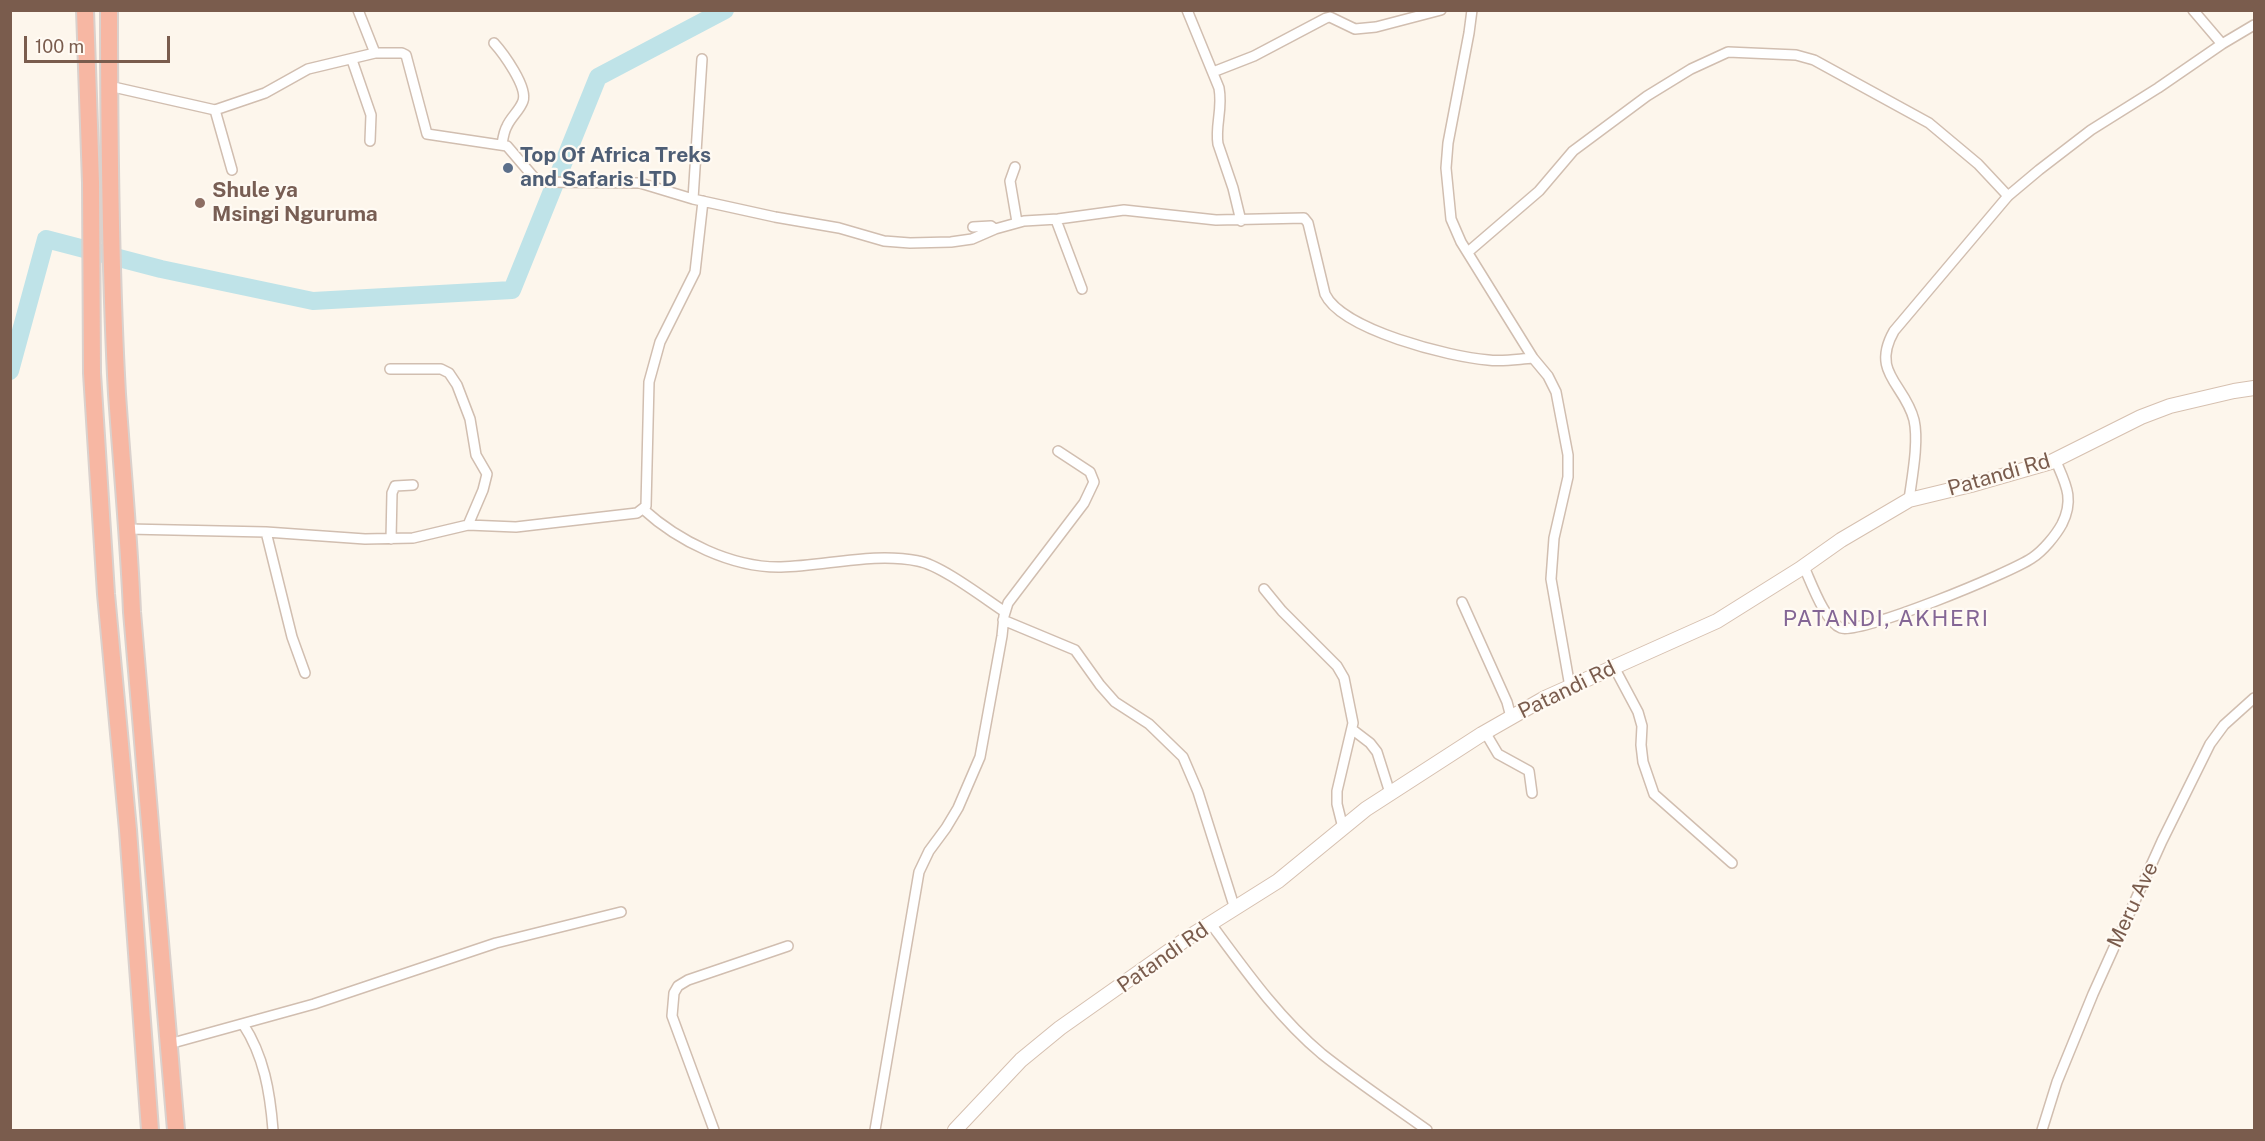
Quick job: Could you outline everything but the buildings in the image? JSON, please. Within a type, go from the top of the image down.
[{"type":"highway","points":[[85,10],[91,183],[92,373],[106,594],[128,830],[150,1131]]},
{"type":"highway","points":[[110,10],[109,86],[117,394],[132,612],[176,1131]]},
{"type":"highway","points":[[128,830],[150,826]]},
{"type":"highway","points":[[133,900],[155,897]]},
{"type":"street","points":[[358,10],[375,53]]},
{"type":"street","points":[[1187,10],[1214,72],[1222,102],[1218,144],[1241,221]]},
{"type":"street","points":[[1214,72],[1254,56],[1326,18],[1330,17],[1355,29],[1376,27],[1441,10]]},
{"type":"street","points":[[1472,10],[1448,143],[1446,168],[1451,219],[1461,242],[1533,358],[1548,376],[1556,392],[1568,455],[1568,477],[1554,538],[1551,579],[1570,687]]},
{"type":"street","points":[[2193,10],[2222,44]]},
{"type":"street","points":[[1909,500],[1913,474],[1914,422],[1885,363],[1888,342],[1894,331],[2008,196],[2091,130],[2254,25]]},
{"type":"street","points":[[494,43],[504,53],[523,89],[524,96],[507,126],[502,144]]},
{"type":"street","points":[[109,86],[215,110],[265,93],[308,69],[375,53],[398,52],[406,56],[427,134],[441,138],[502,144],[514,153],[537,180],[640,183],[693,199],[839,228],[884,241],[951,242],[972,239],[1017,222],[1056,220],[1124,210],[1241,221],[1302,218],[1306,219],[1328,300],[1340,312],[1368,328],[1430,349],[1479,359],[1503,361],[1533,358]]},
{"type":"street","points":[[1468,252],[1539,191],[1573,151],[1600,130],[1692,69],[1728,52],[1796,55],[1814,60],[1929,123],[1978,165],[2008,196]]},
{"type":"street","points":[[693,199],[702,59]]},
{"type":"street","points":[[352,60],[371,115],[370,141]]},
{"type":"street","points":[[215,110],[232,170]]},
{"type":"street","points":[[1015,167],[1010,181],[1017,222]]},
{"type":"street","points":[[128,530],[266,532],[391,539],[413,538],[468,525],[516,527],[637,513],[644,509],[650,381],[660,342],[695,272],[703,201]]},
{"type":"street","points":[[1056,220],[1082,289]]},
{"type":"street","points":[[973,227],[991,226],[995,229]]},
{"type":"street","points":[[390,369],[441,369],[449,373],[457,385],[471,419],[476,455],[487,474],[483,490],[468,525]]},
{"type":"street","name":"Patandi Rd","points":[[955,1131],[1021,1059],[1060,1028],[1211,924],[1278,881],[1366,809],[1511,717],[1545,698],[1717,621],[1804,567],[1841,540],[1909,500],[1971,485],[2055,459],[2141,417],[2170,406],[2254,388]]},
{"type":"street","points":[[875,1131],[919,872],[929,851],[958,808],[980,757],[1004,616],[1015,592],[1084,503],[1094,482],[1090,472],[1058,451]]},
{"type":"street","points":[[1804,567],[1828,616],[1838,627],[1849,629],[1901,614],[1998,576],[2034,557],[2061,525],[2069,501],[2067,487],[2055,459]]},
{"type":"street","points":[[391,539],[392,493],[395,486],[413,484]]},
{"type":"street","points":[[644,509],[669,529],[708,550],[770,567],[886,558],[922,561],[954,578],[1004,616],[1075,650],[1100,685],[1116,702],[1149,724],[1183,757],[1198,792],[1235,909]]},
{"type":"street","points":[[266,532],[292,637],[305,673]]},
{"type":"street","points":[[1264,589],[1282,611],[1337,666],[1344,678],[1353,716],[1353,730],[1337,791],[1337,804],[1343,828]]},
{"type":"street","points":[[1462,602],[1507,702],[1511,717]]},
{"type":"street","points":[[1614,667],[1638,712],[1642,726],[1641,752],[1654,794],[1732,864]]},
{"type":"street","name":"Meru Ave","points":[[2042,1131],[2057,1082],[2093,994],[2162,841],[2210,744],[2224,725],[2254,698]]},
{"type":"street","points":[[1353,730],[1377,752],[1390,793]]},
{"type":"street","points":[[1485,732],[1498,754],[1529,771],[1532,793]]},
{"type":"street","points":[[169,1044],[366,988],[496,943],[621,912]]},
{"type":"street","points":[[1211,924],[1266,997],[1298,1030],[1322,1053],[1427,1131]]},
{"type":"street","points":[[714,1131],[672,1016],[674,993],[678,986],[688,980],[788,946]]},
{"type":"street","points":[[243,1024],[253,1040],[267,1083],[273,1131]]},
{"type":"waterway","points":[[10,371],[46,239],[161,269],[313,301],[512,290],[598,77],[725,10]]},
{"type":"place","name":"Top Of Africa Treks and Safaris LTD","points":[[508,168]]},
{"type":"place","name":"Shule ya Msingi Nguruma","points":[[200,203]]},
{"type":"district","name":"PATANDI, AKHERI","points":[[1886,619]]}]
